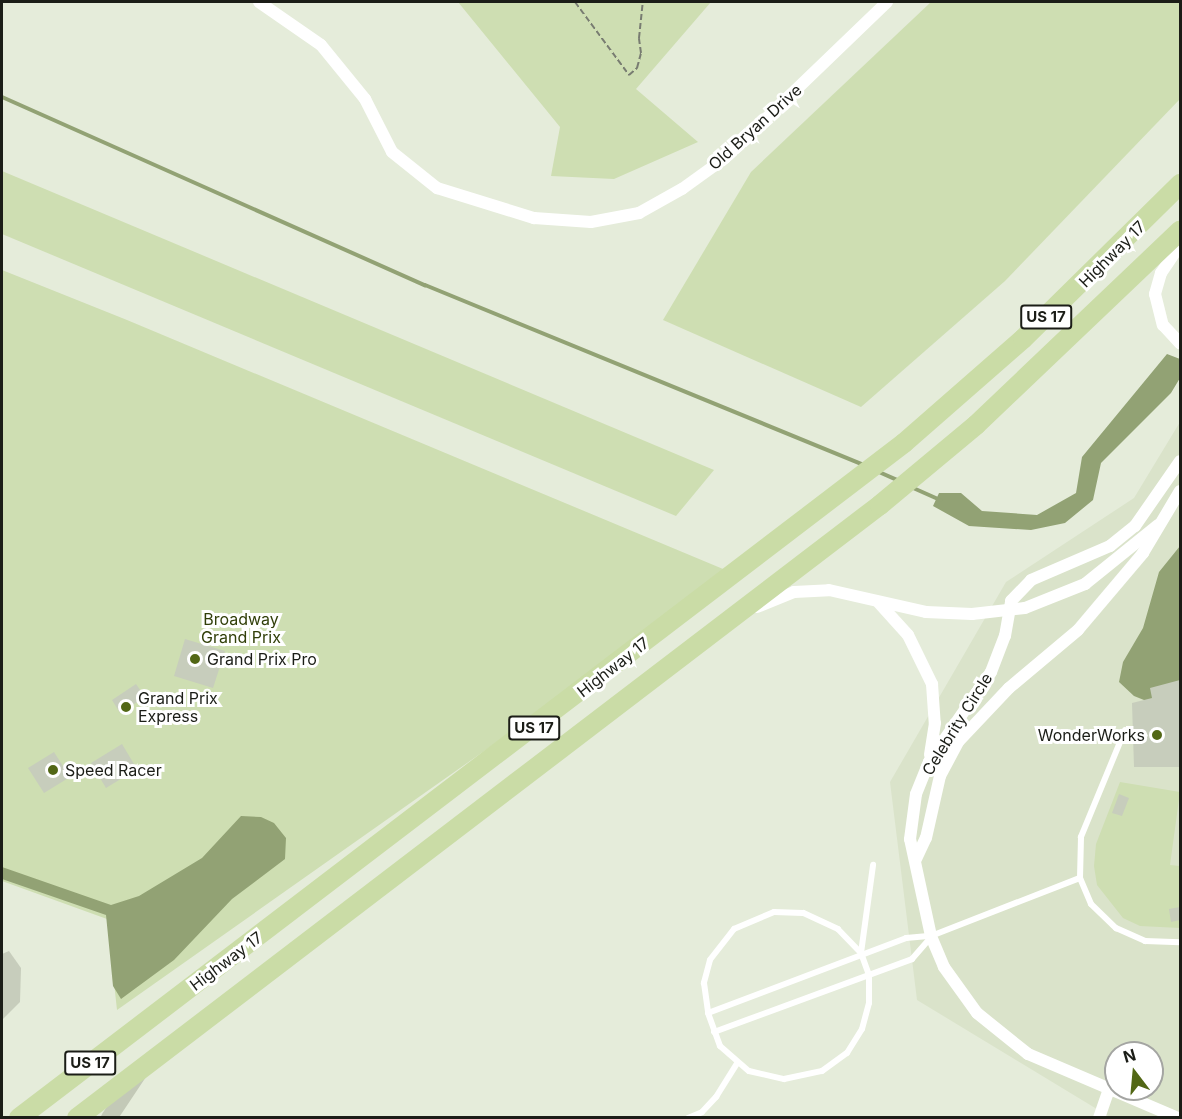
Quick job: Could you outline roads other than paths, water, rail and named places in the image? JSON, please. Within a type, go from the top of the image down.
[{"type":"highway","name":"Highway 17","points":[[19,1118],[904,443],[1023,339],[1180,184]]},
{"type":"highway","name":"Highway 17","points":[[77,1118],[880,505],[938,458],[1100,311],[1180,231]]},
{"type":"main road","points":[[109,1118],[142,1068]]},
{"type":"street","name":"Old Bryan Drive","points":[[259,2],[321,45],[365,99],[392,152],[437,188],[534,218],[591,222],[639,213],[682,189],[725,158],[887,2]]},
{"type":"street","points":[[1180,245],[1161,273],[1155,294],[1163,325],[1180,343]]},
{"type":"street","name":"Celebrity Circle","points":[[1104,1087],[1028,1054],[991,1026],[959,991],[931,936],[910,838],[912,814],[929,762],[990,672],[1005,636],[1011,601],[1031,580],[1110,546],[1135,526],[1180,460]]},
{"type":"street","name":"Celebrity Circle","points":[[916,859],[926,838],[940,776],[958,742],[1009,688],[1077,630],[1131,568],[1180,491]]},
{"type":"street","points":[[723,625],[794,592],[829,590],[926,612],[972,614],[1009,610],[1046,602],[1085,584],[1158,525]]},
{"type":"street","points":[[879,603],[908,635],[932,684],[935,723],[929,762]]},
{"type":"street","points":[[1099,1118],[1105,1101]]},
{"type":"street","name":"Celebrity Circle","points":[[1138,1101],[1178,1118]]},
{"type":"lane","points":[[1125,730],[1081,837],[1080,878],[1091,904],[1116,928],[1145,941],[1180,942]]},
{"type":"lane","points":[[861,953],[873,865]]},
{"type":"lane","points":[[708,1013],[861,953],[906,938],[931,936],[1080,878]]},
{"type":"lane","points":[[774,912],[802,913],[838,929],[861,953],[869,975],[869,1003],[862,1029],[836,1063],[810,1076],[784,1079],[759,1076],[737,1063],[724,1050],[714,1032],[708,1013],[704,983],[710,960],[725,938],[746,921],[774,912]]},
{"type":"lane","points":[[714,1032],[912,959],[931,936]]},
{"type":"lane","points":[[688,1118],[702,1112],[716,1097],[737,1063]]},
{"type":"waterway","points":[[2,97],[425,285],[864,465]]},
{"type":"waterway","points":[[879,472],[899,481]]},
{"type":"waterway","points":[[911,487],[940,500]]},
{"type":"place","name":"Grand Prix Pro","points":[[195,659]]},
{"type":"place","name":"Grand Prix Express","points":[[126,707]]},
{"type":"place","name":"WonderWorks","points":[[1157,735]]},
{"type":"place","name":"Speed Racer","points":[[53,770]]},
{"type":"park label","name":"Broadway Grand Prix","points":[[241,628]]}]
